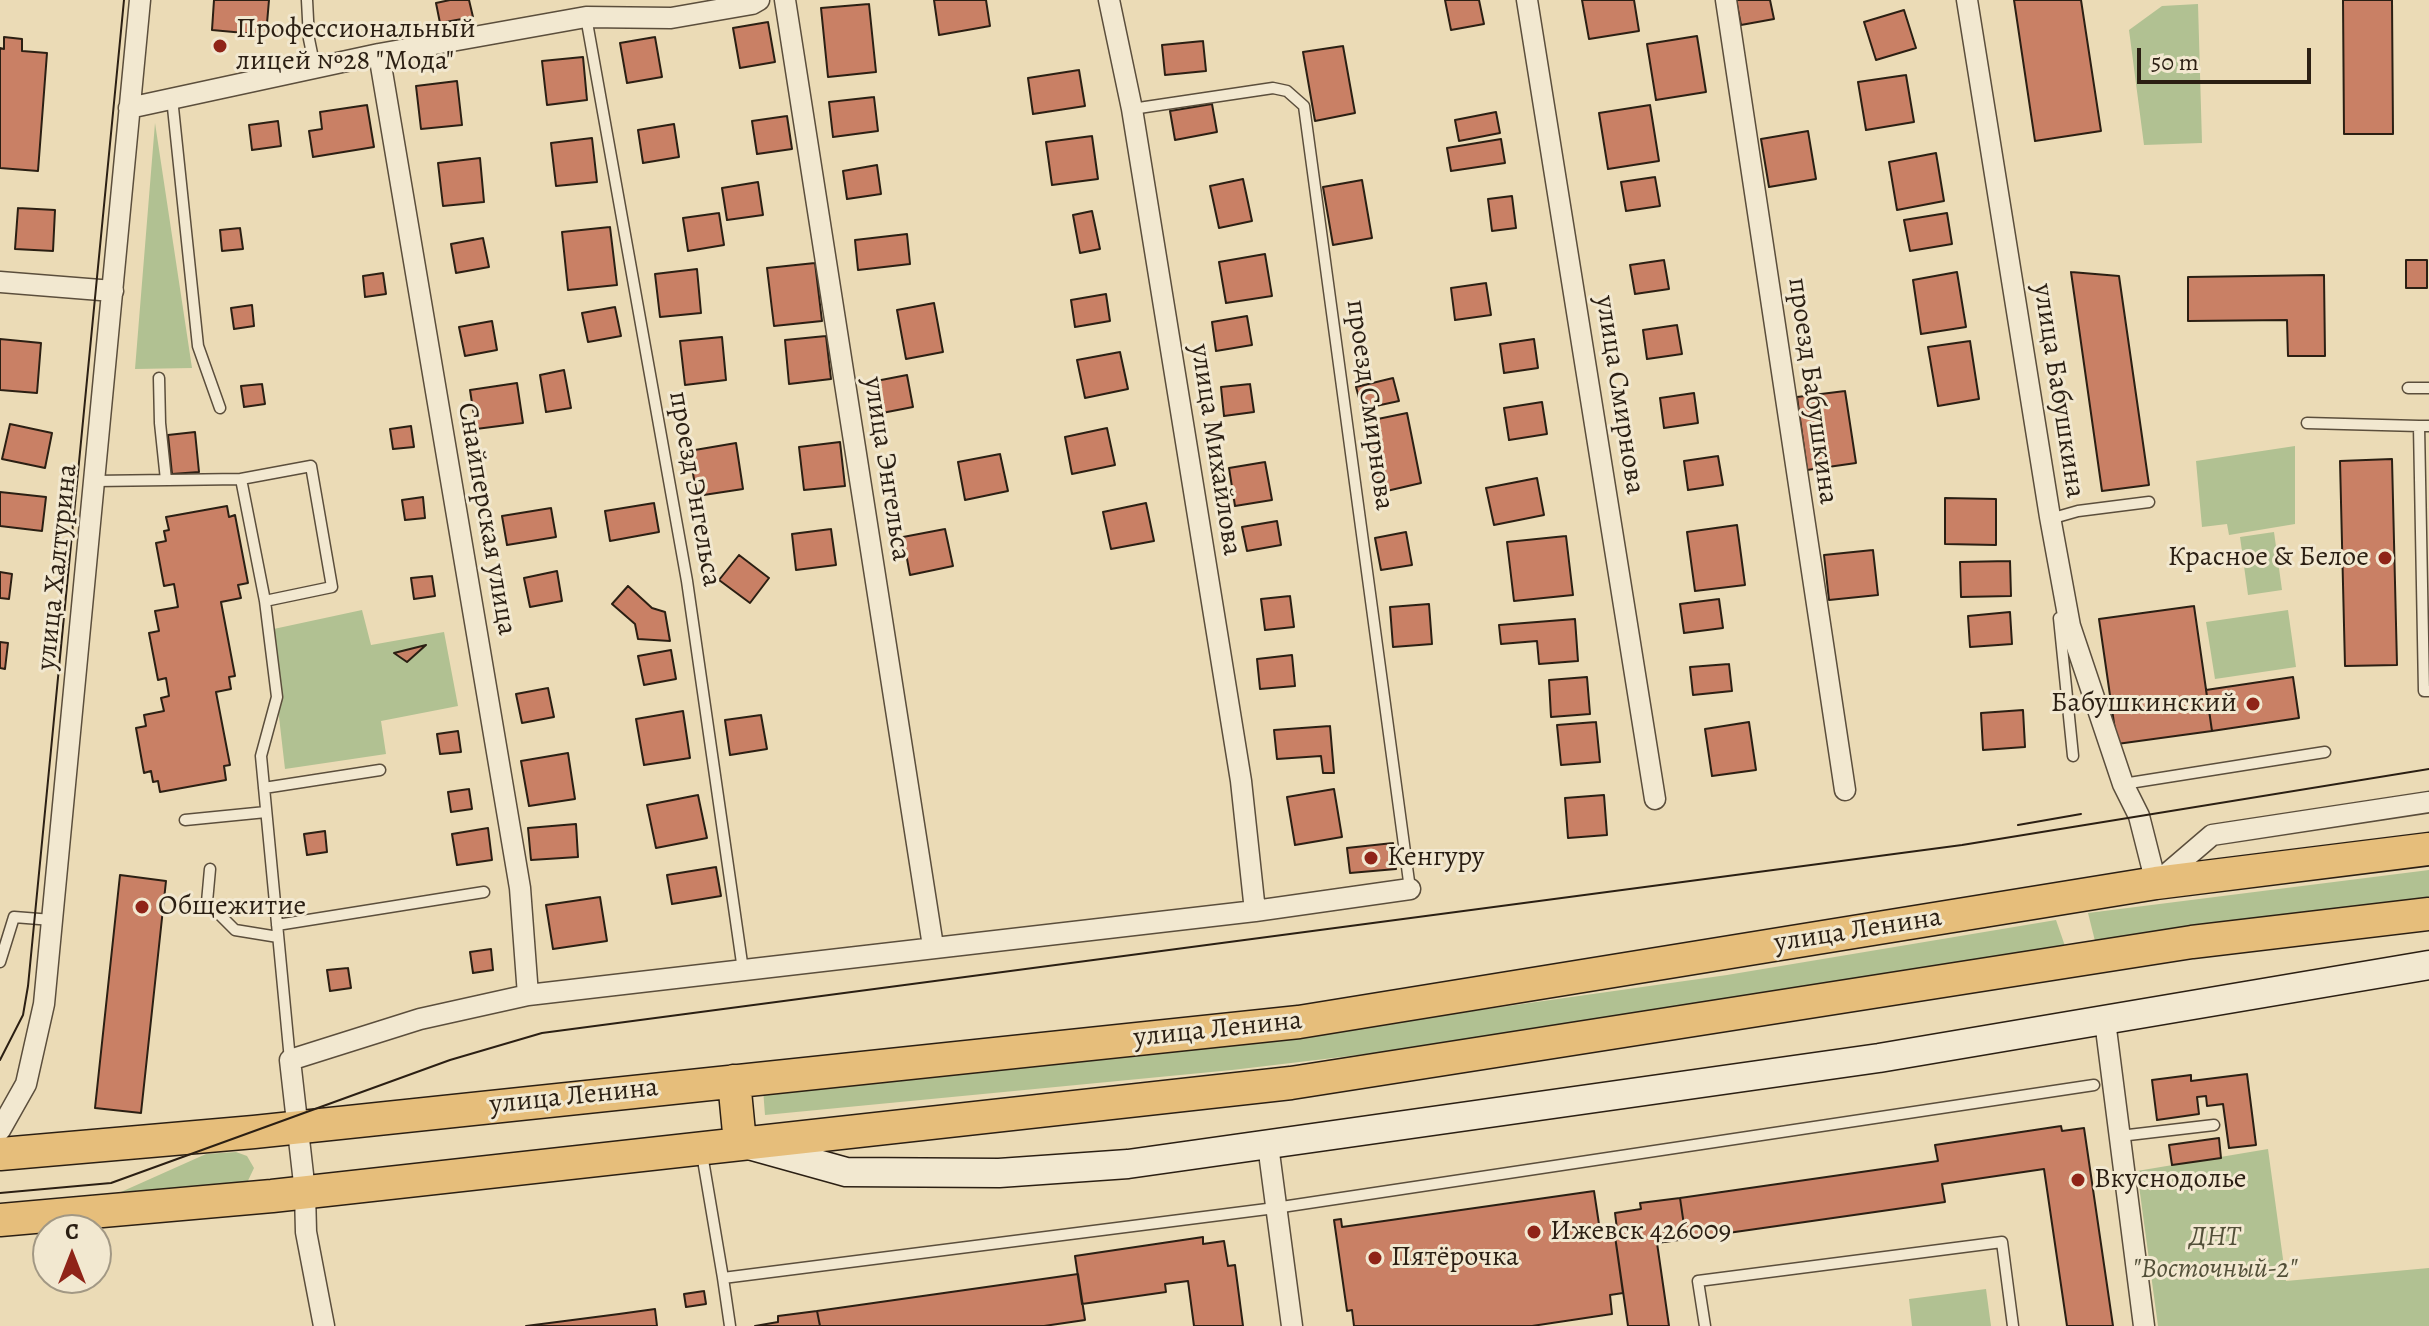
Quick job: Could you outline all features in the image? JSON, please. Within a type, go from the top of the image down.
[{"type":"main road","name":"улица Ленина","points":[[0,1154],[1299,1022],[2156,883],[2429,849]]},
{"type":"main road","points":[[0,1220],[305,1192],[1291,1083],[2192,942],[2429,914]]},
{"type":"main road","points":[[734,1081],[740,1143]]},
{"type":"street","name":"улица Халтурина","points":[[0,1130],[26,1084],[44,1004],[140,0]]},
{"type":"street","points":[[129,108],[379,54],[586,17],[671,18],[752,4],[759,0]]},
{"type":"street","name":"улица Энгельса","points":[[785,0],[933,946]]},
{"type":"street","name":"улица Михайлова","points":[[1109,0],[1132,109],[1241,781],[1255,911]]},
{"type":"street","name":"улица Смирнова","points":[[1527,0],[1655,799]]},
{"type":"street","name":"проезд Бабушкина","points":[[1726,0],[1845,790]]},
{"type":"street","name":"улица Бабушкина","points":[[1967,0],[2070,626],[2123,784],[2139,816],[2156,883]]},
{"type":"street","name":"Снайперская улица","points":[[379,54],[520,888],[528,995]]},
{"type":"street","points":[[0,282],[113,291]]},
{"type":"street","points":[[2156,883],[2212,835],[2429,802]]},
{"type":"street","points":[[324,1326],[306,1232],[305,1192],[290,1060],[420,1019],[528,995],[1255,911],[1410,889]]},
{"type":"street","points":[[740,1143],[846,1172],[984,1173],[1128,1164],[1879,1058],[2429,965]]},
{"type":"street","points":[[2105,1021],[2144,1326]]},
{"type":"street","points":[[1268,1145],[1292,1326]]},
{"type":"lane","points":[[307,0],[309,39],[315,68]]},
{"type":"lane","name":"проезд Энгельса","points":[[586,17],[687,581],[743,970]]},
{"type":"lane","name":"проезд Смирнова","points":[[1132,109],[1273,88],[1287,91],[1304,106],[1410,889]]},
{"type":"lane","points":[[172,98],[198,346],[220,408]]},
{"type":"lane","points":[[159,378],[166,480]]},
{"type":"lane","points":[[2408,388],[2429,388]]},
{"type":"lane","points":[[2307,423],[2424,426],[2424,691],[2429,691]]},
{"type":"lane","points":[[95,481],[241,479],[311,466],[332,587],[265,601]]},
{"type":"lane","points":[[241,479],[265,601],[277,697],[261,756],[290,1060]]},
{"type":"lane","points":[[2073,756],[2050,517],[2149,502]]},
{"type":"lane","points":[[2123,784],[2325,752]]},
{"type":"lane","points":[[264,788],[380,770]]},
{"type":"lane","points":[[185,820],[266,812]]},
{"type":"lane","points":[[210,869],[207,902],[235,930],[278,931],[484,892]]},
{"type":"lane","points":[[0,962],[14,917],[52,920]]},
{"type":"lane","points":[[723,1278],[1275,1208],[2094,1085]]},
{"type":"lane","points":[[2120,1136],[2214,1125]]},
{"type":"lane","points":[[701,1148],[730,1326]]},
{"type":"lane","points":[[1705,1326],[1698,1281],[2002,1242],[2013,1326]]},
{"type":"green space","points":[[2198,4],[2202,143],[2144,145],[2129,30],[2162,6]]},
{"type":"green space","points":[[155,123],[192,368],[135,369]]},
{"type":"green space","points":[[2295,446],[2295,524],[2229,535],[2227,524],[2202,527],[2196,461]]},
{"type":"green space","points":[[2274,532],[2282,590],[2248,595],[2240,537]]},
{"type":"green space","points":[[362,610],[371,645],[444,632],[458,706],[381,721],[386,754],[285,769],[269,630]]},
{"type":"green space","points":[[2288,610],[2296,667],[2215,679],[2206,622]]},
{"type":"green space","points":[[2429,870],[2429,900],[2095,941],[2088,913]]},
{"type":"green space","points":[[2056,920],[2065,946],[1392,1051],[1232,1070],[765,1115],[763,1089],[1240,1044],[1727,975]]},
{"type":"green space","name":"ДНТ \"Восточный-2\"","points":[[2268,1149],[2286,1281],[2429,1268],[2429,1326],[2158,1326],[2137,1171]]},
{"type":"green space","points":[[236,1152],[247,1156],[254,1168],[245,1187],[112,1196],[206,1154]]},
{"type":"green space","points":[[1986,1289],[1991,1326],[1912,1326],[1909,1299]]},
{"type":"building","points":[[214,0],[269,0],[266,35],[212,30]]},
{"type":"building","points":[[469,0],[473,17],[440,23],[436,3]]},
{"type":"building","points":[[934,0],[986,0],[990,26],[939,35]]},
{"type":"building","points":[[1445,0],[1479,0],[1484,24],[1451,30]]},
{"type":"building","points":[[1582,0],[1634,0],[1639,31],[1589,39]]},
{"type":"building","points":[[1736,0],[1770,0],[1774,19],[1741,25]]},
{"type":"building","points":[[2014,0],[2081,0],[2101,131],[2035,141]]},
{"type":"building","points":[[2343,0],[2392,0],[2393,134],[2344,134]]},
{"type":"building","points":[[869,4],[876,72],[828,77],[821,8]]},
{"type":"building","points":[[1904,10],[1916,48],[1876,60],[1864,22]]},
{"type":"building","points":[[768,22],[775,62],[740,68],[733,28]]},
{"type":"building","points":[[1697,36],[1706,92],[1656,100],[1647,44]]},
{"type":"building","points":[[4,37],[22,39],[22,51],[47,53],[38,171],[0,168],[0,48],[4,49]]},
{"type":"building","points":[[655,37],[662,77],[627,83],[620,43]]},
{"type":"building","points":[[1203,41],[1206,71],[1165,75],[1162,45]]},
{"type":"building","points":[[1343,46],[1355,113],[1315,121],[1303,52]]},
{"type":"building","points":[[583,57],[587,100],[547,105],[542,61]]},
{"type":"building","points":[[1079,70],[1085,106],[1033,114],[1028,78]]},
{"type":"building","points":[[1906,75],[1914,122],[1866,130],[1858,82]]},
{"type":"building","points":[[457,81],[462,125],[421,129],[416,86]]},
{"type":"building","points":[[874,97],[878,131],[833,137],[829,102]]},
{"type":"building","points":[[1212,104],[1217,132],[1175,140],[1170,111]]},
{"type":"building","points":[[367,105],[374,147],[313,157],[309,131],[322,129],[320,112]]},
{"type":"building","points":[[1650,105],[1659,161],[1608,169],[1599,113]]},
{"type":"building","points":[[1496,112],[1500,133],[1459,141],[1455,120]]},
{"type":"building","points":[[787,116],[792,149],[757,154],[752,121]]},
{"type":"building","points":[[278,121],[281,146],[252,150],[249,125]]},
{"type":"building","points":[[674,124],[679,157],[643,163],[638,130]]},
{"type":"building","points":[[1808,131],[1816,179],[1769,187],[1761,139]]},
{"type":"building","points":[[1092,136],[1098,179],[1052,185],[1046,142]]},
{"type":"building","points":[[592,138],[597,182],[556,186],[551,143]]},
{"type":"building","points":[[1501,139],[1505,163],[1451,171],[1447,148]]},
{"type":"building","points":[[1936,153],[1944,201],[1897,210],[1889,162]]},
{"type":"building","points":[[480,158],[484,202],[443,206],[438,163]]},
{"type":"building","points":[[877,165],[881,194],[847,199],[843,171]]},
{"type":"building","points":[[1655,177],[1660,206],[1626,211],[1621,182]]},
{"type":"building","points":[[1243,179],[1252,221],[1219,228],[1210,186]]},
{"type":"building","points":[[1362,180],[1372,238],[1333,245],[1323,187]]},
{"type":"building","points":[[758,182],[763,215],[727,220],[722,188]]},
{"type":"building","points":[[1512,196],[1516,228],[1492,231],[1488,199]]},
{"type":"building","points":[[18,208],[55,210],[53,251],[15,249]]},
{"type":"building","points":[[1092,211],[1100,249],[1080,253],[1073,215]]},
{"type":"building","points":[[719,213],[724,245],[688,251],[683,218]]},
{"type":"building","points":[[1947,213],[1952,244],[1910,251],[1904,220]]},
{"type":"building","points":[[610,227],[617,285],[568,290],[562,232]]},
{"type":"building","points":[[240,228],[243,249],[222,251],[220,230]]},
{"type":"building","points":[[907,234],[910,264],[858,270],[855,240]]},
{"type":"building","points":[[483,238],[489,267],[456,273],[451,244]]},
{"type":"building","points":[[1265,254],[1272,296],[1226,303],[1219,262]]},
{"type":"building","points":[[1664,260],[1669,289],[1635,294],[1630,265]]},
{"type":"building","points":[[2406,260],[2427,260],[2427,288],[2406,288]]},
{"type":"building","points":[[815,263],[822,321],[774,326],[767,268]]},
{"type":"building","points":[[697,269],[701,313],[660,317],[655,274]]},
{"type":"building","points":[[1957,272],[1966,327],[1921,334],[1913,280]]},
{"type":"building","points":[[2071,272],[2119,276],[2149,485],[2102,491]]},
{"type":"building","points":[[383,273],[386,294],[365,297],[363,276]]},
{"type":"building","points":[[2324,275],[2325,356],[2288,356],[2287,320],[2188,321],[2188,277]]},
{"type":"building","points":[[1486,283],[1491,315],[1455,320],[1451,288]]},
{"type":"building","points":[[1106,294],[1110,321],[1075,327],[1071,300]]},
{"type":"building","points":[[934,303],[943,352],[906,359],[897,310]]},
{"type":"building","points":[[252,305],[254,326],[234,329],[231,308]]},
{"type":"building","points":[[615,307],[621,336],[588,342],[582,313]]},
{"type":"building","points":[[1247,316],[1252,345],[1216,351],[1212,322]]},
{"type":"building","points":[[492,321],[497,350],[465,356],[459,327]]},
{"type":"building","points":[[1677,325],[1682,354],[1647,359],[1643,330]]},
{"type":"building","points":[[826,336],[831,379],[789,384],[785,340]]},
{"type":"building","points":[[722,337],[726,380],[685,385],[680,341]]},
{"type":"building","points":[[0,339],[41,343],[37,393],[0,390]]},
{"type":"building","points":[[1534,339],[1538,368],[1504,373],[1500,344]]},
{"type":"building","points":[[1970,341],[1979,399],[1938,406],[1928,347]]},
{"type":"building","points":[[1120,352],[1128,389],[1085,398],[1077,360]]},
{"type":"building","points":[[564,370],[571,408],[546,412],[540,375]]},
{"type":"building","points":[[907,375],[913,407],[882,413],[876,381]]},
{"type":"building","points":[[1393,378],[1399,401],[1362,409],[1356,387]]},
{"type":"building","points":[[517,383],[523,423],[476,429],[470,390]]},
{"type":"building","points":[[262,384],[265,404],[244,407],[241,386]]},
{"type":"building","points":[[1250,384],[1254,412],[1224,416],[1221,387]]},
{"type":"building","points":[[1845,391],[1856,463],[1807,470],[1797,397]]},
{"type":"building","points":[[1694,393],[1698,423],[1664,428],[1660,398]]},
{"type":"building","points":[[1542,402],[1547,434],[1509,440],[1504,408]]},
{"type":"building","points":[[1407,413],[1421,483],[1378,493],[1363,422]]},
{"type":"building","points":[[10,424],[52,433],[45,468],[2,459]]},
{"type":"building","points":[[411,426],[414,447],[393,449],[390,429]]},
{"type":"building","points":[[1107,428],[1115,465],[1072,474],[1065,437]]},
{"type":"building","points":[[195,432],[199,472],[172,474],[168,435]]},
{"type":"building","points":[[840,442],[845,486],[804,490],[799,447]]},
{"type":"building","points":[[736,443],[743,489],[697,496],[689,451]]},
{"type":"building","points":[[1000,454],[1008,491],[965,500],[958,462]]},
{"type":"building","points":[[1718,456],[1723,485],[1688,490],[1684,461]]},
{"type":"building","points":[[2392,459],[2397,665],[2345,666],[2340,461]]},
{"type":"building","points":[[1265,462],[1272,500],[1235,506],[1229,468]]},
{"type":"building","points":[[1537,478],[1544,515],[1494,525],[1486,488]]},
{"type":"building","points":[[0,492],[46,497],[42,531],[0,526]]},
{"type":"building","points":[[423,497],[425,518],[405,520],[402,500]]},
{"type":"building","points":[[1945,498],[1996,499],[1996,545],[1945,544]]},
{"type":"building","points":[[654,503],[659,532],[610,541],[605,511]]},
{"type":"building","points":[[1146,503],[1154,541],[1111,549],[1103,512]]},
{"type":"building","points":[[227,506],[229,517],[235,515],[248,583],[238,585],[241,598],[221,602],[235,676],[229,677],[231,689],[216,692],[230,765],[224,766],[226,780],[160,792],[158,781],[153,782],[151,771],[144,773],[136,728],[146,726],[144,715],[164,711],[161,698],[169,696],[166,678],[158,680],[149,633],[159,631],[155,611],[178,607],[174,584],[164,586],[156,543],[166,541],[164,531],[169,530],[166,517]]},
{"type":"building","points":[[551,508],[556,537],[507,545],[502,516]]},
{"type":"building","points":[[1277,521],[1281,545],[1247,551],[1242,527]]},
{"type":"building","points":[[1737,525],[1745,585],[1695,591],[1687,532]]},
{"type":"building","points":[[831,529],[836,565],[796,570],[792,534]]},
{"type":"building","points":[[945,529],[953,566],[910,575],[903,537]]},
{"type":"building","points":[[1406,532],[1412,565],[1381,570],[1375,538]]},
{"type":"building","points":[[1566,536],[1573,595],[1514,601],[1507,542]]},
{"type":"building","points":[[1873,550],[1878,595],[1829,600],[1824,555]]},
{"type":"building","points":[[739,555],[769,578],[750,603],[719,580]]},
{"type":"building","points":[[2010,561],[2011,596],[1961,597],[1960,562]]},
{"type":"building","points":[[557,571],[562,601],[530,607],[524,578]]},
{"type":"building","points":[[0,572],[12,574],[9,599],[0,598]]},
{"type":"building","points":[[432,576],[435,596],[414,599],[411,578]]},
{"type":"building","points":[[628,586],[652,608],[665,612],[670,641],[638,639],[635,624],[612,604]]},
{"type":"building","points":[[1290,596],[1294,627],[1265,630],[1261,599]]},
{"type":"building","points":[[1719,599],[1723,628],[1684,633],[1680,604]]},
{"type":"building","points":[[1429,604],[1432,644],[1393,647],[1390,607]]},
{"type":"building","points":[[2194,606],[2212,731],[2117,744],[2099,619]]},
{"type":"building","points":[[2010,612],[2012,644],[1970,647],[1968,616]]},
{"type":"building","points":[[1575,619],[1578,661],[1539,664],[1537,641],[1501,644],[1499,625]]},
{"type":"building","points":[[0,642],[8,643],[5,669],[0,668]]},
{"type":"building","points":[[426,645],[407,662],[394,653]]},
{"type":"building","points":[[671,650],[676,679],[644,685],[638,656]]},
{"type":"building","points":[[1292,655],[1295,686],[1260,689],[1257,659]]},
{"type":"building","points":[[1729,664],[1732,691],[1693,695],[1690,667]]},
{"type":"building","points":[[1587,677],[1590,714],[1551,717],[1549,680]]},
{"type":"building","name":"Бабушкинский","points":[[2293,677],[2299,718],[2212,731],[2206,690]]},
{"type":"building","points":[[548,688],[554,717],[522,723],[516,694]]},
{"type":"building","points":[[2023,710],[2025,747],[1983,750],[1981,713]]},
{"type":"building","points":[[683,711],[690,758],[644,765],[636,719]]},
{"type":"building","points":[[761,715],[767,749],[730,755],[725,720]]},
{"type":"building","points":[[1596,722],[1600,762],[1561,765],[1557,725]]},
{"type":"building","points":[[1749,722],[1756,770],[1712,776],[1705,729]]},
{"type":"building","points":[[1330,726],[1334,773],[1323,773],[1321,756],[1277,759],[1274,730]]},
{"type":"building","points":[[458,731],[461,752],[440,754],[437,734]]},
{"type":"building","points":[[568,753],[575,799],[529,806],[521,761]]},
{"type":"building","points":[[469,789],[472,809],[451,812],[448,792]]},
{"type":"building","points":[[1334,789],[1342,837],[1295,845],[1287,797]]},
{"type":"building","points":[[698,795],[707,838],[656,848],[647,805]]},
{"type":"building","points":[[1604,795],[1607,835],[1568,838],[1565,798]]},
{"type":"building","points":[[576,824],[578,857],[531,860],[528,828]]},
{"type":"building","points":[[488,828],[492,860],[457,865],[452,834]]},
{"type":"building","points":[[325,831],[327,852],[307,855],[304,834]]},
{"type":"building","name":"Кенгуру","points":[[1393,843],[1396,869],[1350,873],[1347,848]]},
{"type":"building","points":[[716,867],[721,896],[672,904],[667,875]]},
{"type":"building","points":[[120,875],[166,881],[141,1113],[95,1108]]},
{"type":"building","points":[[600,897],[607,941],[553,949],[546,905]]},
{"type":"building","points":[[491,949],[493,970],[473,973],[470,952]]},
{"type":"building","points":[[348,968],[351,988],[330,991],[327,970]]},
{"type":"building","points":[[2247,1074],[2256,1145],[2229,1148],[2223,1104],[2207,1106],[2206,1096],[2197,1097],[2199,1114],[2157,1120],[2152,1080],[2191,1075],[2191,1081]]},
{"type":"building","points":[[2061,1126],[2062,1131],[2084,1128],[2113,1326],[2067,1326],[2044,1169],[1942,1184],[1945,1202],[1686,1239],[1680,1198],[1938,1161],[1935,1145]]},
{"type":"building","points":[[2219,1138],[2221,1158],[2172,1165],[2169,1145]]},
{"type":"building","points":[[1594,1191],[1600,1231],[1614,1229],[1623,1293],[1610,1295],[1612,1314],[1532,1326],[1354,1326],[1352,1310],[1347,1311],[1334,1220],[1341,1219],[1342,1227]]},
{"type":"building","points":[[1680,1198],[1686,1239],[1657,1243],[1669,1326],[1628,1326],[1614,1229],[1617,1229],[1615,1213],[1641,1209],[1640,1203]]},
{"type":"building","points":[[1203,1237],[1203,1244],[1224,1241],[1228,1266],[1235,1265],[1243,1326],[1194,1326],[1188,1281],[1165,1284],[1166,1292],[1082,1304],[1075,1256]]},
{"type":"building","points":[[1078,1274],[1085,1320],[1044,1326],[820,1326],[817,1311]]},
{"type":"building","points":[[704,1291],[706,1304],[686,1307],[684,1294]]},
{"type":"building","points":[[655,1309],[657,1326],[526,1326],[619,1314]]},
{"type":"building","points":[[817,1311],[820,1326],[755,1326],[778,1322],[778,1316]]},
{"type":"tram line","points":[[0,1060],[23,1015],[28,986],[124,0]]},
{"type":"tram line","points":[[0,1193],[111,1183],[450,1060],[542,1033],[1962,845],[2429,769]]},
{"type":"tram line","points":[[2018,825],[2081,814]]},
{"type":"place","name":"Профессиональный лицей №28 \"Мода\"","points":[[220,46]]},
{"type":"place","name":"Красное & Белое","points":[[2385,558]]},
{"type":"place","name":"Бабушкинский","points":[[2253,704]]},
{"type":"place","name":"Кенгуру","points":[[1371,858]]},
{"type":"place","name":"Общежитие","points":[[142,907]]},
{"type":"place","name":"Вкуснодолье","points":[[2078,1180]]},
{"type":"place","name":"Ижевск 426009","points":[[1534,1232]]},
{"type":"place","name":"Пятёрочка","points":[[1375,1258]]}]
